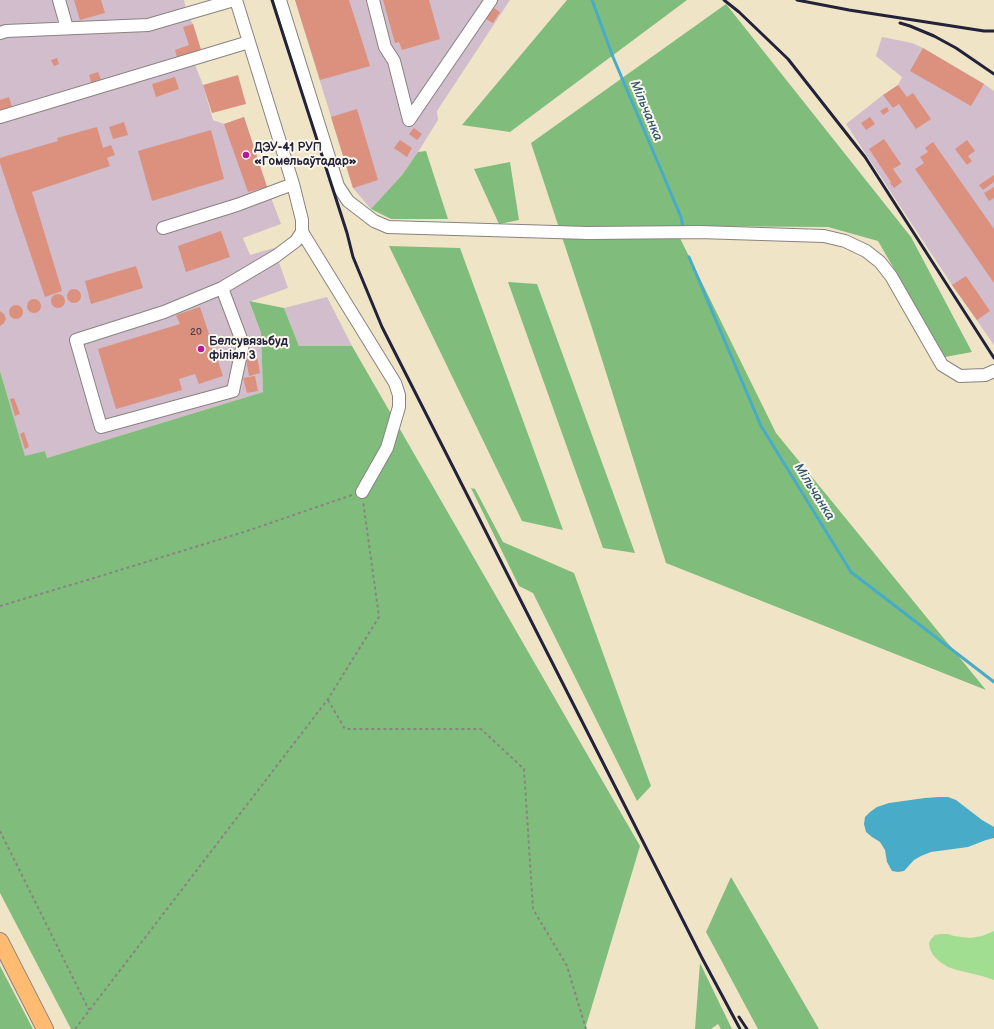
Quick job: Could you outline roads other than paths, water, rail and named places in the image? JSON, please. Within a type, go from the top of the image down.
[{"type":"main road","points":[[0,941],[45,1029]]},
{"type":"street","points":[[59,0],[67,28]]},
{"type":"street","points":[[0,33],[6,31],[148,25],[235,0],[293,184],[301,215],[302,232],[395,383],[399,395],[400,407],[386,448],[362,492]]},
{"type":"street","points":[[280,0],[338,186],[348,201],[374,221],[388,227],[580,233],[699,232],[824,236],[845,241],[866,251],[880,262],[892,276],[942,365],[960,376],[985,375],[994,372]]},
{"type":"street","points":[[373,0],[385,47],[394,61],[409,120],[491,0]]},
{"type":"street","points":[[0,117],[249,42]]},
{"type":"street","points":[[163,228],[237,205],[293,184]]},
{"type":"street","points":[[222,288],[242,344],[233,392],[100,427],[76,340],[164,312],[222,288],[276,256],[296,240],[302,232]]},
{"type":"water","points":[[948,797],[956,800],[982,820],[994,827],[994,838],[968,847],[931,852],[914,860],[904,871],[892,871],[887,862],[885,850],[880,842],[866,832],[864,824],[865,817],[877,807],[889,803]]},
{"type":"waterway","name":"Мільчанка","points":[[592,0],[613,57],[681,217],[683,229]]},
{"type":"waterway","name":"Мільчанка","points":[[689,257],[761,426],[851,572],[994,682]]},
{"type":"railway","points":[[272,0],[347,233],[353,257],[382,327],[702,958],[740,1029]]},
{"type":"railway","points":[[724,0],[739,12],[788,59],[865,157],[994,358]]},
{"type":"railway","points":[[797,0],[849,10],[984,31],[994,31]]},
{"type":"railway","points":[[900,23],[934,36],[956,48],[994,74]]},
{"type":"railway","points":[[739,1017],[747,1029]]},
{"type":"place","name":"ДЭУ-41 РУП «Гомельаўтадар»","points":[[246,155]]},
{"type":"place","name":"Белсувязьбуд філіял 3","points":[[201,349]]}]
